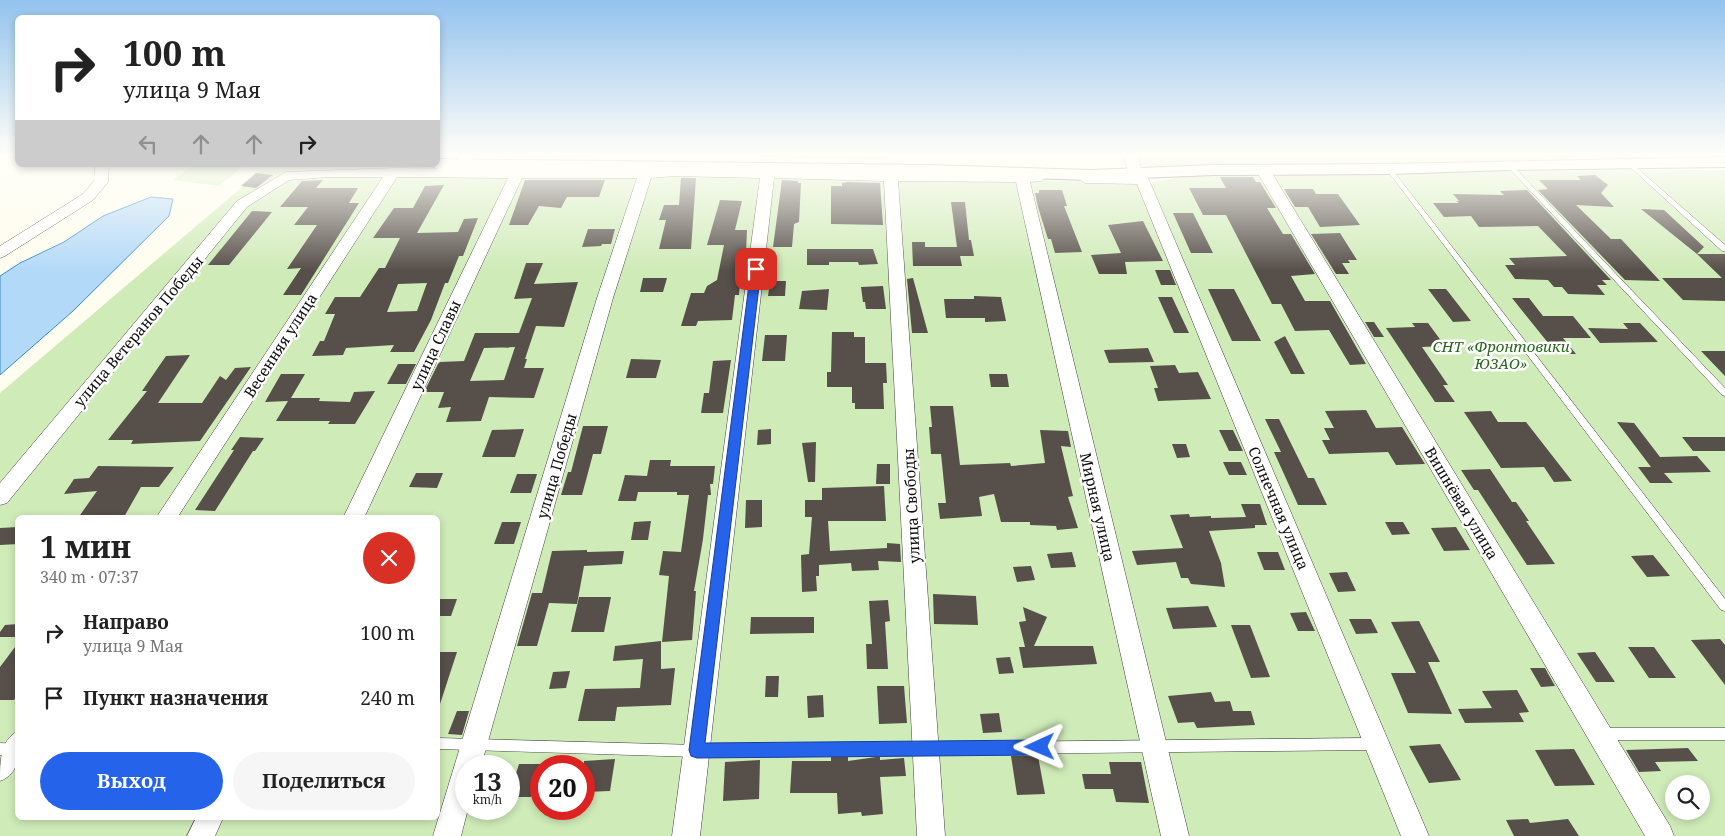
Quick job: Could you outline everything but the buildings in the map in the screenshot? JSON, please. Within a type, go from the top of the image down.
[{"type":"street","points":[[0,253],[91,193]]},
{"type":"street","name":"улица Ветеранов Победы","points":[[0,497],[242,204],[259,193]]},
{"type":"street","name":"Весенняя улица","points":[[168,515],[380,193]]},
{"type":"street","name":"улица Славы","points":[[354,515],[508,193]]},
{"type":"street","name":"улица Победы","points":[[472,755],[605,298],[639,193]]},
{"type":"street","points":[[686,836],[766,193]]},
{"type":"street","name":"улица Свободы","points":[[893,193],[931,836]]},
{"type":"street","name":"Мирная улица","points":[[1025,193],[1175,836]]},
{"type":"street","name":"Солнечная улица","points":[[1146,193],[1415,836]]},
{"type":"street","name":"Вишнёвая улица","points":[[1277,193],[1660,836]]},
{"type":"street","points":[[447,836],[455,809]]},
{"type":"street","points":[[201,836],[209,820]]},
{"type":"lane","points":[[1407,193],[1725,607]]},
{"type":"lane","points":[[1536,193],[1725,392]]},
{"type":"lane","points":[[1663,193],[1725,249]]},
{"type":"lane","points":[[1600,734],[1725,734]]},
{"type":"lane","points":[[440,744],[697,750],[1377,744]]},
{"type":"green space","name":"СНТ «Фронтовики ЮЗАО»","points":[[235,193],[1725,193],[1725,836],[0,836],[0,393]]},
{"type":"water","points":[[151,197],[173,199],[169,216],[73,311],[0,375],[0,276],[20,263],[64,242],[103,216]]},
{"type":"route","points":[[756,269],[697,750],[1040,747]]}]
